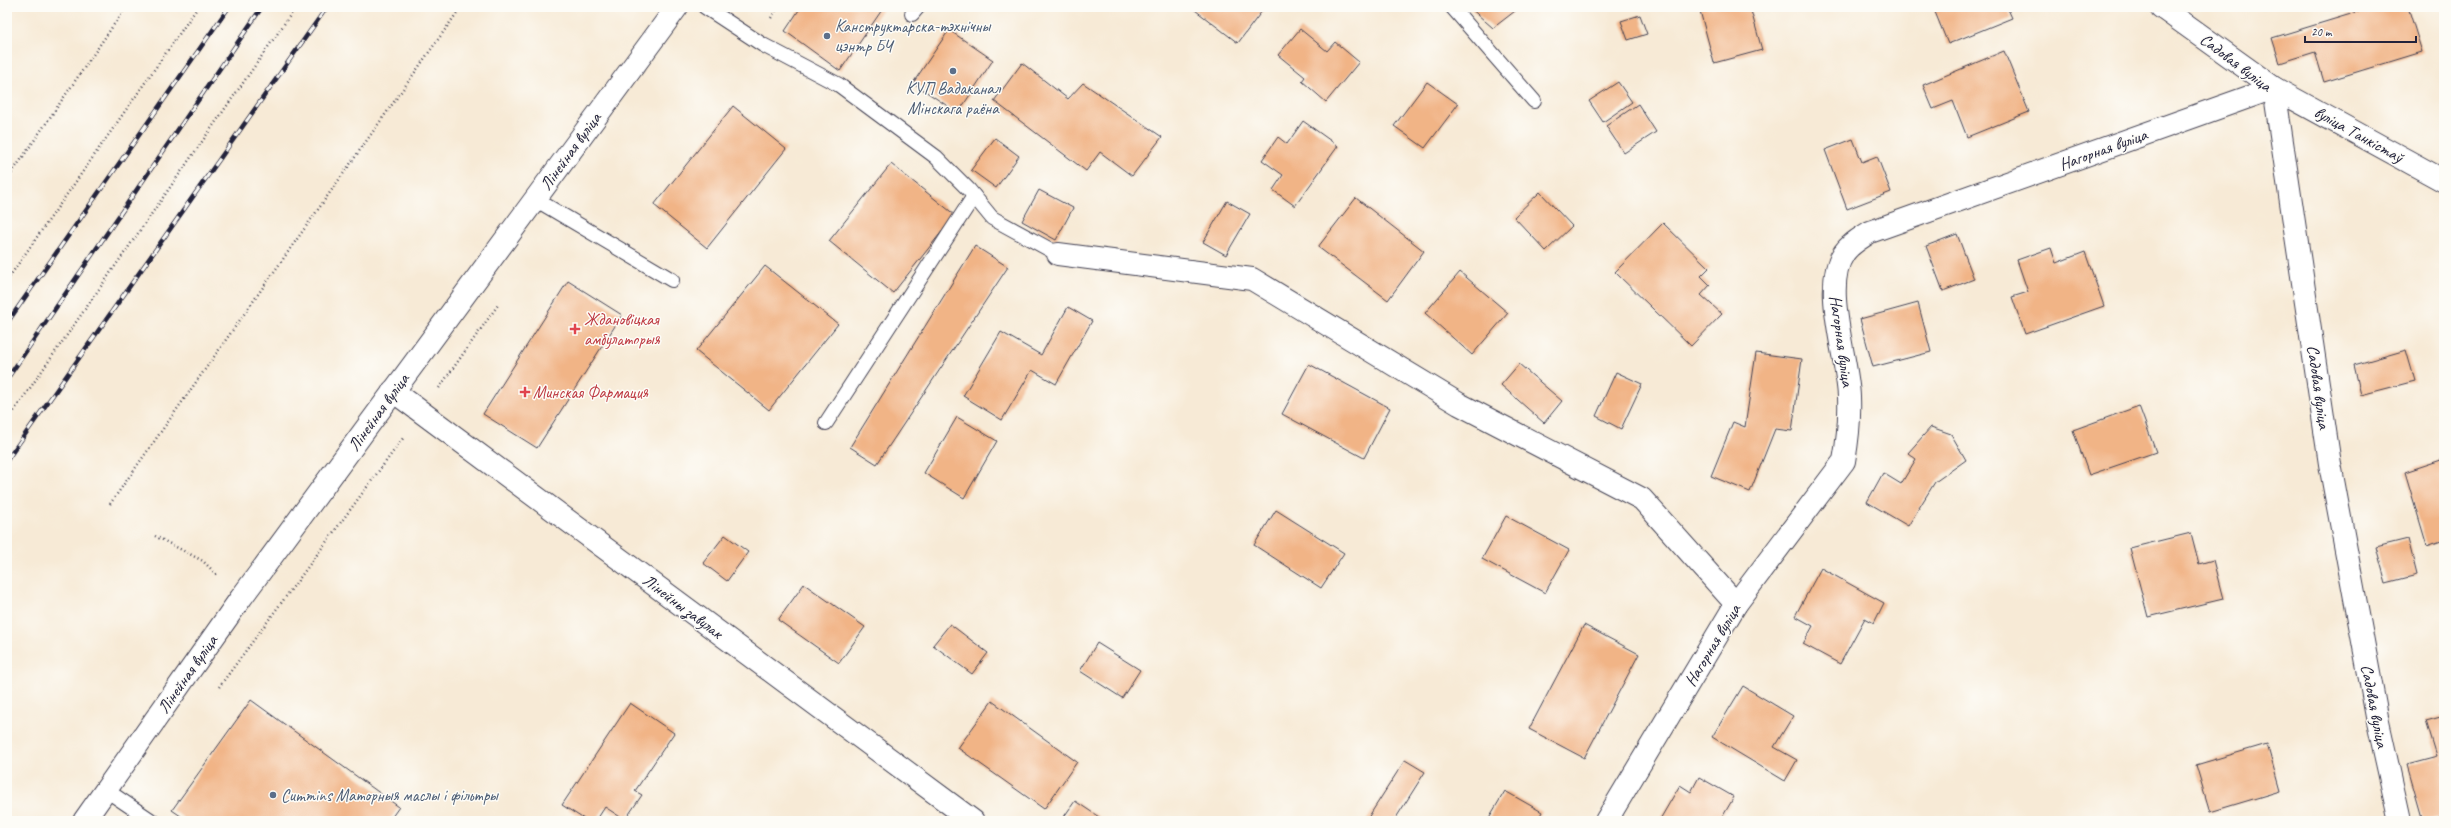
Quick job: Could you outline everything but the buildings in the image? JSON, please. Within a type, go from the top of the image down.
[{"type":"street","name":"Лінейная вуліца","points":[[84,821],[241,598],[677,7]]},
{"type":"street","name":"Садовая вуліца","points":[[2161,7],[2274,88],[2330,464],[2378,722],[2400,821]]},
{"type":"street","name":"вуліца Танкістаў","points":[[2274,88],[2444,181]]},
{"type":"street","name":"Нагорная вуліца","points":[[1606,821],[1736,604],[1844,461],[1850,434],[1849,396],[1833,295],[1836,271],[1843,253],[1870,232],[2274,88]]},
{"type":"street","points":[[1058,254],[1252,279],[1459,404],[1642,499],[1736,604]]},
{"type":"street","name":"Лінейны завулак","points":[[393,391],[973,821]]},
{"type":"lane","points":[[705,7],[763,45],[839,85],[936,157],[974,196],[992,218],[1058,254]]},
{"type":"lane","points":[[1452,7],[1534,101]]},
{"type":"lane","points":[[826,423],[974,196]]},
{"type":"lane","points":[[535,199],[672,280]]},
{"type":"lane","points":[[106,790],[152,821]]},
{"type":"path","points":[[7,180],[126,7]]},
{"type":"path","points":[[7,280],[198,7]]},
{"type":"path","points":[[7,421],[296,7]]},
{"type":"path","points":[[110,504],[461,7]]},
{"type":"path","points":[[155,536],[202,561],[241,598]]},
{"type":"railway","points":[[7,323],[229,7]]},
{"type":"railway","points":[[7,379],[262,7]]},
{"type":"railway","points":[[7,460],[327,7]]},
{"type":"place","name":"Канструктарска-тэхнічны цэнтр БЧ","points":[[827,36]]},
{"type":"place","name":"КУП Вадаканал Мінскага раёна","points":[[953,71]]},
{"type":"place","name":"Ждановіцкая амбулаторыя","points":[[575,329]]},
{"type":"place","name":"Минская Фармация","points":[[525,392]]},
{"type":"place","name":"Cummins Маторныя маслы і фільтры","points":[[273,795]]}]
